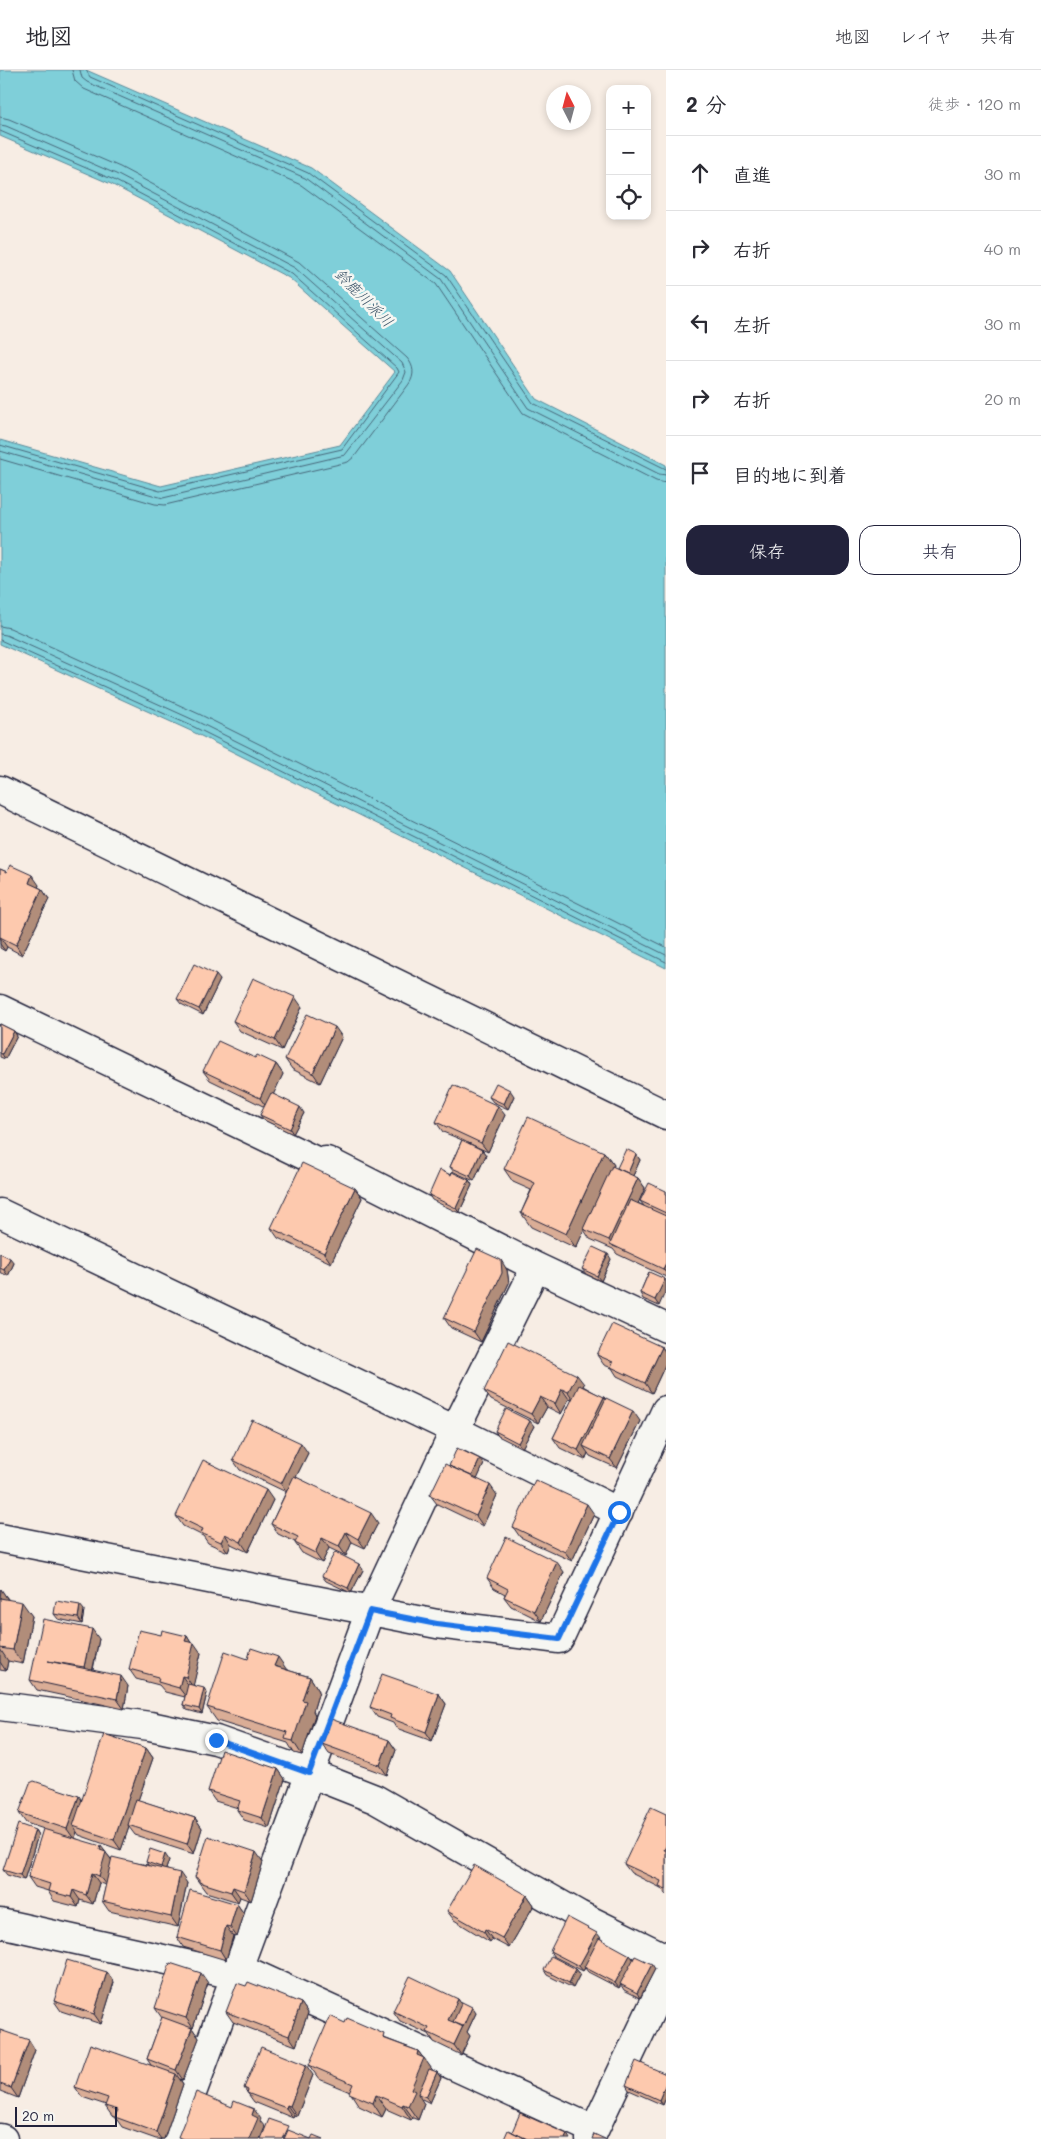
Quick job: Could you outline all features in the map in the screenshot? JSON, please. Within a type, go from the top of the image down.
[{"type":"street","points":[[0,790],[666,1115]]},
{"type":"street","points":[[0,1009],[318,1162],[326,1161],[536,1267],[666,1328]]},
{"type":"street","points":[[0,1213],[455,1430],[619,1512]]},
{"type":"street","points":[[175,2139],[370,1611],[455,1430],[536,1267]]},
{"type":"street","points":[[0,1538],[437,1624],[559,1639],[666,1410]]},
{"type":"street","points":[[0,1706],[150,1726],[216,1740],[309,1773],[375,1799],[579,1915],[666,1958]]},
{"type":"street","points":[[0,1923],[236,1971],[592,2135],[666,1978]]},
{"type":"water","name":"鈴鹿川派川","points":[[0,70],[86,70],[311,168],[450,271],[536,399],[666,465],[666,968],[191,731],[0,644],[0,440],[161,486],[340,445],[395,372],[289,278],[111,184],[0,136]]},
{"type":"building","points":[[10,865],[32,875],[29,883],[42,889],[16,945],[0,937],[0,869],[7,872]]},
{"type":"building","points":[[194,964],[216,975],[199,1009],[177,999]]},
{"type":"building","points":[[253,978],[295,997],[275,1040],[233,1021]]},
{"type":"building","points":[[307,1014],[335,1027],[313,1073],[285,1059]]},
{"type":"building","points":[[0,1024],[14,1031],[2,1054],[0,1053]]},
{"type":"building","points":[[218,1041],[255,1058],[257,1055],[276,1064],[260,1098],[203,1071]]},
{"type":"building","points":[[496,1083],[510,1090],[504,1104],[489,1097]]},
{"type":"building","points":[[453,1085],[498,1106],[481,1143],[436,1122]]},
{"type":"building","points":[[271,1093],[300,1107],[290,1129],[260,1115]]},
{"type":"building","points":[[528,1117],[604,1152],[566,1234],[521,1213],[535,1183],[504,1169]]},
{"type":"building","points":[[462,1140],[482,1150],[470,1176],[450,1167]]},
{"type":"building","points":[[626,1149],[636,1154],[628,1173],[617,1168]]},
{"type":"building","points":[[302,1163],[355,1188],[324,1253],[271,1228]]},
{"type":"building","points":[[612,1166],[638,1178],[609,1240],[583,1229]]},
{"type":"building","points":[[440,1170],[451,1175],[452,1172],[469,1180],[456,1208],[429,1195]]},
{"type":"building","points":[[649,1183],[666,1191],[666,1213],[640,1201]]},
{"type":"building","points":[[630,1200],[666,1216],[666,1263],[663,1269],[610,1244]]},
{"type":"building","points":[[593,1247],[608,1254],[597,1276],[582,1269]]},
{"type":"building","points":[[477,1249],[501,1260],[502,1273],[474,1332],[444,1318]]},
{"type":"building","points":[[0,1253],[10,1258],[4,1270],[0,1268]]},
{"type":"building","points":[[649,1272],[665,1279],[655,1300],[640,1293]]},
{"type":"building","points":[[612,1324],[662,1347],[645,1383],[611,1367],[613,1362],[597,1355]]},
{"type":"building","points":[[508,1341],[577,1375],[568,1392],[562,1389],[555,1404],[540,1397],[531,1414],[484,1391]]},
{"type":"building","points":[[579,1385],[604,1397],[578,1450],[553,1438]]},
{"type":"building","points":[[606,1398],[633,1411],[610,1459],[583,1446]]},
{"type":"building","points":[[506,1409],[530,1421],[518,1443],[495,1431]]},
{"type":"building","points":[[252,1420],[301,1443],[281,1484],[233,1460]]},
{"type":"building","points":[[457,1448],[480,1459],[472,1476],[449,1466]]},
{"type":"building","points":[[203,1460],[266,1490],[241,1542],[225,1534],[221,1542],[201,1533],[203,1529],[176,1516]]},
{"type":"building","points":[[445,1464],[490,1485],[476,1516],[430,1495]]},
{"type":"building","points":[[294,1476],[371,1513],[358,1539],[346,1532],[339,1546],[322,1538],[315,1553],[295,1543],[298,1537],[271,1524]]},
{"type":"building","points":[[535,1480],[587,1504],[565,1552],[513,1527]]},
{"type":"building","points":[[506,1537],[557,1562],[534,1611],[504,1597],[508,1589],[487,1578]]},
{"type":"building","points":[[335,1552],[359,1564],[348,1588],[322,1576]]},
{"type":"building","points":[[0,1598],[22,1602],[13,1650],[0,1648]]},
{"type":"building","points":[[56,1601],[80,1605],[78,1618],[54,1614]]},
{"type":"building","points":[[43,1619],[92,1629],[84,1667],[48,1661],[121,1676],[117,1699],[30,1680]]},
{"type":"building","points":[[139,1630],[161,1635],[162,1630],[187,1636],[185,1641],[194,1643],[186,1677],[182,1676],[179,1688],[158,1682],[159,1677],[129,1669]]},
{"type":"building","points":[[251,1648],[278,1657],[274,1666],[310,1677],[302,1700],[306,1701],[293,1741],[285,1739],[287,1732],[207,1707],[225,1651],[248,1659]]},
{"type":"building","points":[[382,1674],[439,1694],[426,1732],[390,1718],[391,1715],[370,1707]]},
{"type":"building","points":[[188,1684],[204,1688],[199,1709],[183,1705]]},
{"type":"building","points":[[331,1719],[389,1740],[380,1765],[322,1744]]},
{"type":"building","points":[[104,1734],[146,1748],[114,1840],[73,1826]]},
{"type":"building","points":[[221,1750],[278,1769],[262,1818],[237,1810],[240,1801],[208,1791]]},
{"type":"building","points":[[34,1781],[79,1796],[67,1829],[19,1813],[30,1783]]},
{"type":"building","points":[[136,1799],[195,1818],[187,1844],[128,1825]]},
{"type":"building","points":[[651,1807],[666,1814],[666,1846],[664,1850],[666,1850],[666,1889],[659,1886],[661,1881],[624,1864]]},
{"type":"building","points":[[18,1824],[35,1830],[20,1875],[3,1870]]},
{"type":"building","points":[[43,1829],[101,1846],[100,1850],[106,1852],[99,1876],[92,1873],[86,1895],[73,1890],[71,1897],[48,1891],[50,1884],[28,1877]]},
{"type":"building","points":[[208,1836],[256,1852],[244,1891],[233,1887],[231,1892],[199,1882],[199,1879],[195,1877]]},
{"type":"building","points":[[150,1849],[165,1854],[161,1867],[146,1862]]},
{"type":"building","points":[[112,1857],[180,1873],[171,1917],[102,1901]]},
{"type":"building","points":[[474,1865],[527,1895],[502,1938],[485,1929],[484,1932],[447,1911]]},
{"type":"building","points":[[190,1890],[237,1904],[230,1927],[226,1926],[220,1950],[177,1937]]},
{"type":"building","points":[[567,1917],[597,1933],[579,1966],[550,1951]]},
{"type":"building","points":[[599,1938],[630,1955],[615,1983],[584,1967]]},
{"type":"building","points":[[551,1956],[576,1969],[569,1983],[544,1970]]},
{"type":"building","points":[[635,1956],[652,1964],[637,1993],[620,1984]]},
{"type":"building","points":[[67,1960],[107,1972],[94,2014],[54,2001]]},
{"type":"building","points":[[170,1963],[201,1973],[186,2018],[155,2008]]},
{"type":"building","points":[[410,1976],[458,1999],[448,2020],[463,2026],[454,2045],[427,2032],[429,2028],[393,2011]]},
{"type":"building","points":[[248,1982],[301,2003],[289,2036],[226,2012],[237,1983],[246,1986]]},
{"type":"building","points":[[462,2002],[472,2007],[463,2027],[453,2022]]},
{"type":"building","points":[[330,2016],[345,2023],[347,2018],[384,2034],[383,2038],[418,2051],[417,2055],[424,2058],[411,2089],[415,2091],[408,2106],[403,2104],[402,2106],[376,2095],[373,2103],[349,2093],[353,2084],[309,2065]]},
{"type":"building","points":[[162,2017],[192,2028],[176,2070],[147,2059]]},
{"type":"building","points":[[0,2030],[29,2040],[11,2088],[0,2084]]},
{"type":"building","points":[[90,2044],[176,2074],[156,2132],[115,2117],[118,2110],[105,2106],[108,2098],[75,2087]]},
{"type":"building","points":[[261,2047],[306,2065],[290,2106],[287,2105],[286,2108],[247,2093],[248,2090],[244,2088]]},
{"type":"building","points":[[636,2061],[666,2074],[666,2083],[659,2100],[626,2085]]},
{"type":"building","points":[[429,2069],[437,2072],[426,2097],[418,2094]]},
{"type":"building","points":[[196,2092],[232,2107],[234,2101],[254,2109],[252,2115],[258,2118],[249,2139],[183,2139],[178,2137]]},
{"type":"building","points":[[520,2113],[567,2134],[565,2139],[527,2139],[512,2132]]},
{"type":"building","points":[[269,2119],[289,2126],[283,2139],[261,2139]]},
{"type":"building","points":[[288,2130],[311,2139],[284,2139]]},
{"type":"building","points":[[508,2130],[527,2139],[504,2139]]},
{"type":"building","points":[[594,2134],[605,2139],[592,2139]]},
{"type":"building","points":[[313,2135],[323,2139],[311,2139]]},
{"type":"route","points":[[216,1740],[309,1773],[370,1611],[437,1624],[559,1639],[619,1512]]}]
